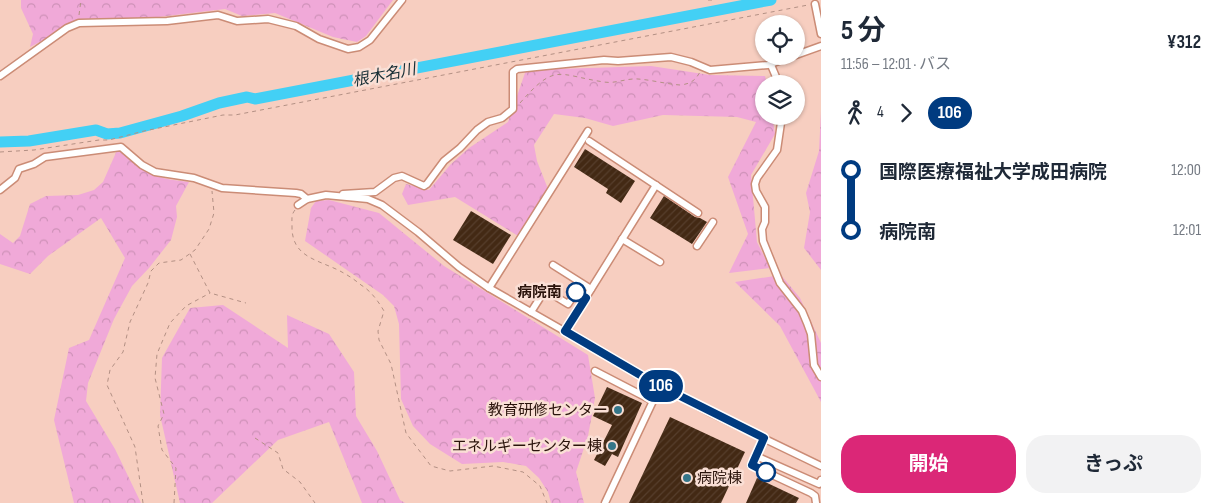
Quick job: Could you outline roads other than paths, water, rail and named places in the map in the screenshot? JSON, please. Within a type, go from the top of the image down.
[{"type":"street","points":[[0,76],[67,28],[79,24],[166,21],[218,14],[237,21],[268,19],[296,26],[319,38],[348,49],[359,47],[370,40],[402,0]]},
{"type":"street","points":[[815,4],[821,34]]},
{"type":"street","points":[[805,52],[821,46]]},
{"type":"street","points":[[298,205],[307,199],[332,192],[341,194],[375,192],[394,178],[402,176],[424,186],[430,182],[444,161],[477,130],[488,122],[502,118],[513,109],[512,75],[517,69],[604,60],[618,61],[670,57],[691,62],[710,70],[770,65],[775,75]]},
{"type":"street","points":[[781,125],[777,150],[757,178],[756,184],[756,191],[765,208],[763,241],[780,283],[802,311],[807,322],[811,334],[814,365],[821,377]]},
{"type":"street","points":[[489,288],[588,131]]},
{"type":"street","points":[[589,141],[698,213]]},
{"type":"street","points":[[0,190],[12,182],[19,169],[34,164],[42,153],[121,147],[148,169],[194,178],[222,188],[296,193],[301,194],[307,199]]},
{"type":"street","points":[[565,331],[656,185]]},
{"type":"street","points":[[326,195],[368,199],[382,205],[418,232],[459,267],[489,288],[654,383],[821,466]]},
{"type":"street","points":[[697,246],[713,222]]},
{"type":"street","points":[[622,239],[660,262]]},
{"type":"street","points":[[553,265],[592,289]]},
{"type":"street","points":[[531,312],[545,290],[568,304],[576,292],[586,298]]},
{"type":"street","points":[[595,371],[653,401],[605,503]]},
{"type":"street","points":[[764,438],[752,465],[811,493],[815,496],[816,503]]},
{"type":"street","points":[[756,456],[820,484]]},
{"type":"waterway","name":"根木名川","points":[[0,142],[29,141],[96,130],[107,134],[120,133],[182,116],[219,103],[247,97],[255,99],[771,0]]},
{"type":"place","name":"病院南","points":[[576,292]]},
{"type":"place","name":"教育研修センター","points":[[618,410]]},
{"type":"place","name":"エネルギーセンター棟","points":[[612,446]]},
{"type":"place","name":"病院棟","points":[[687,478]]}]
